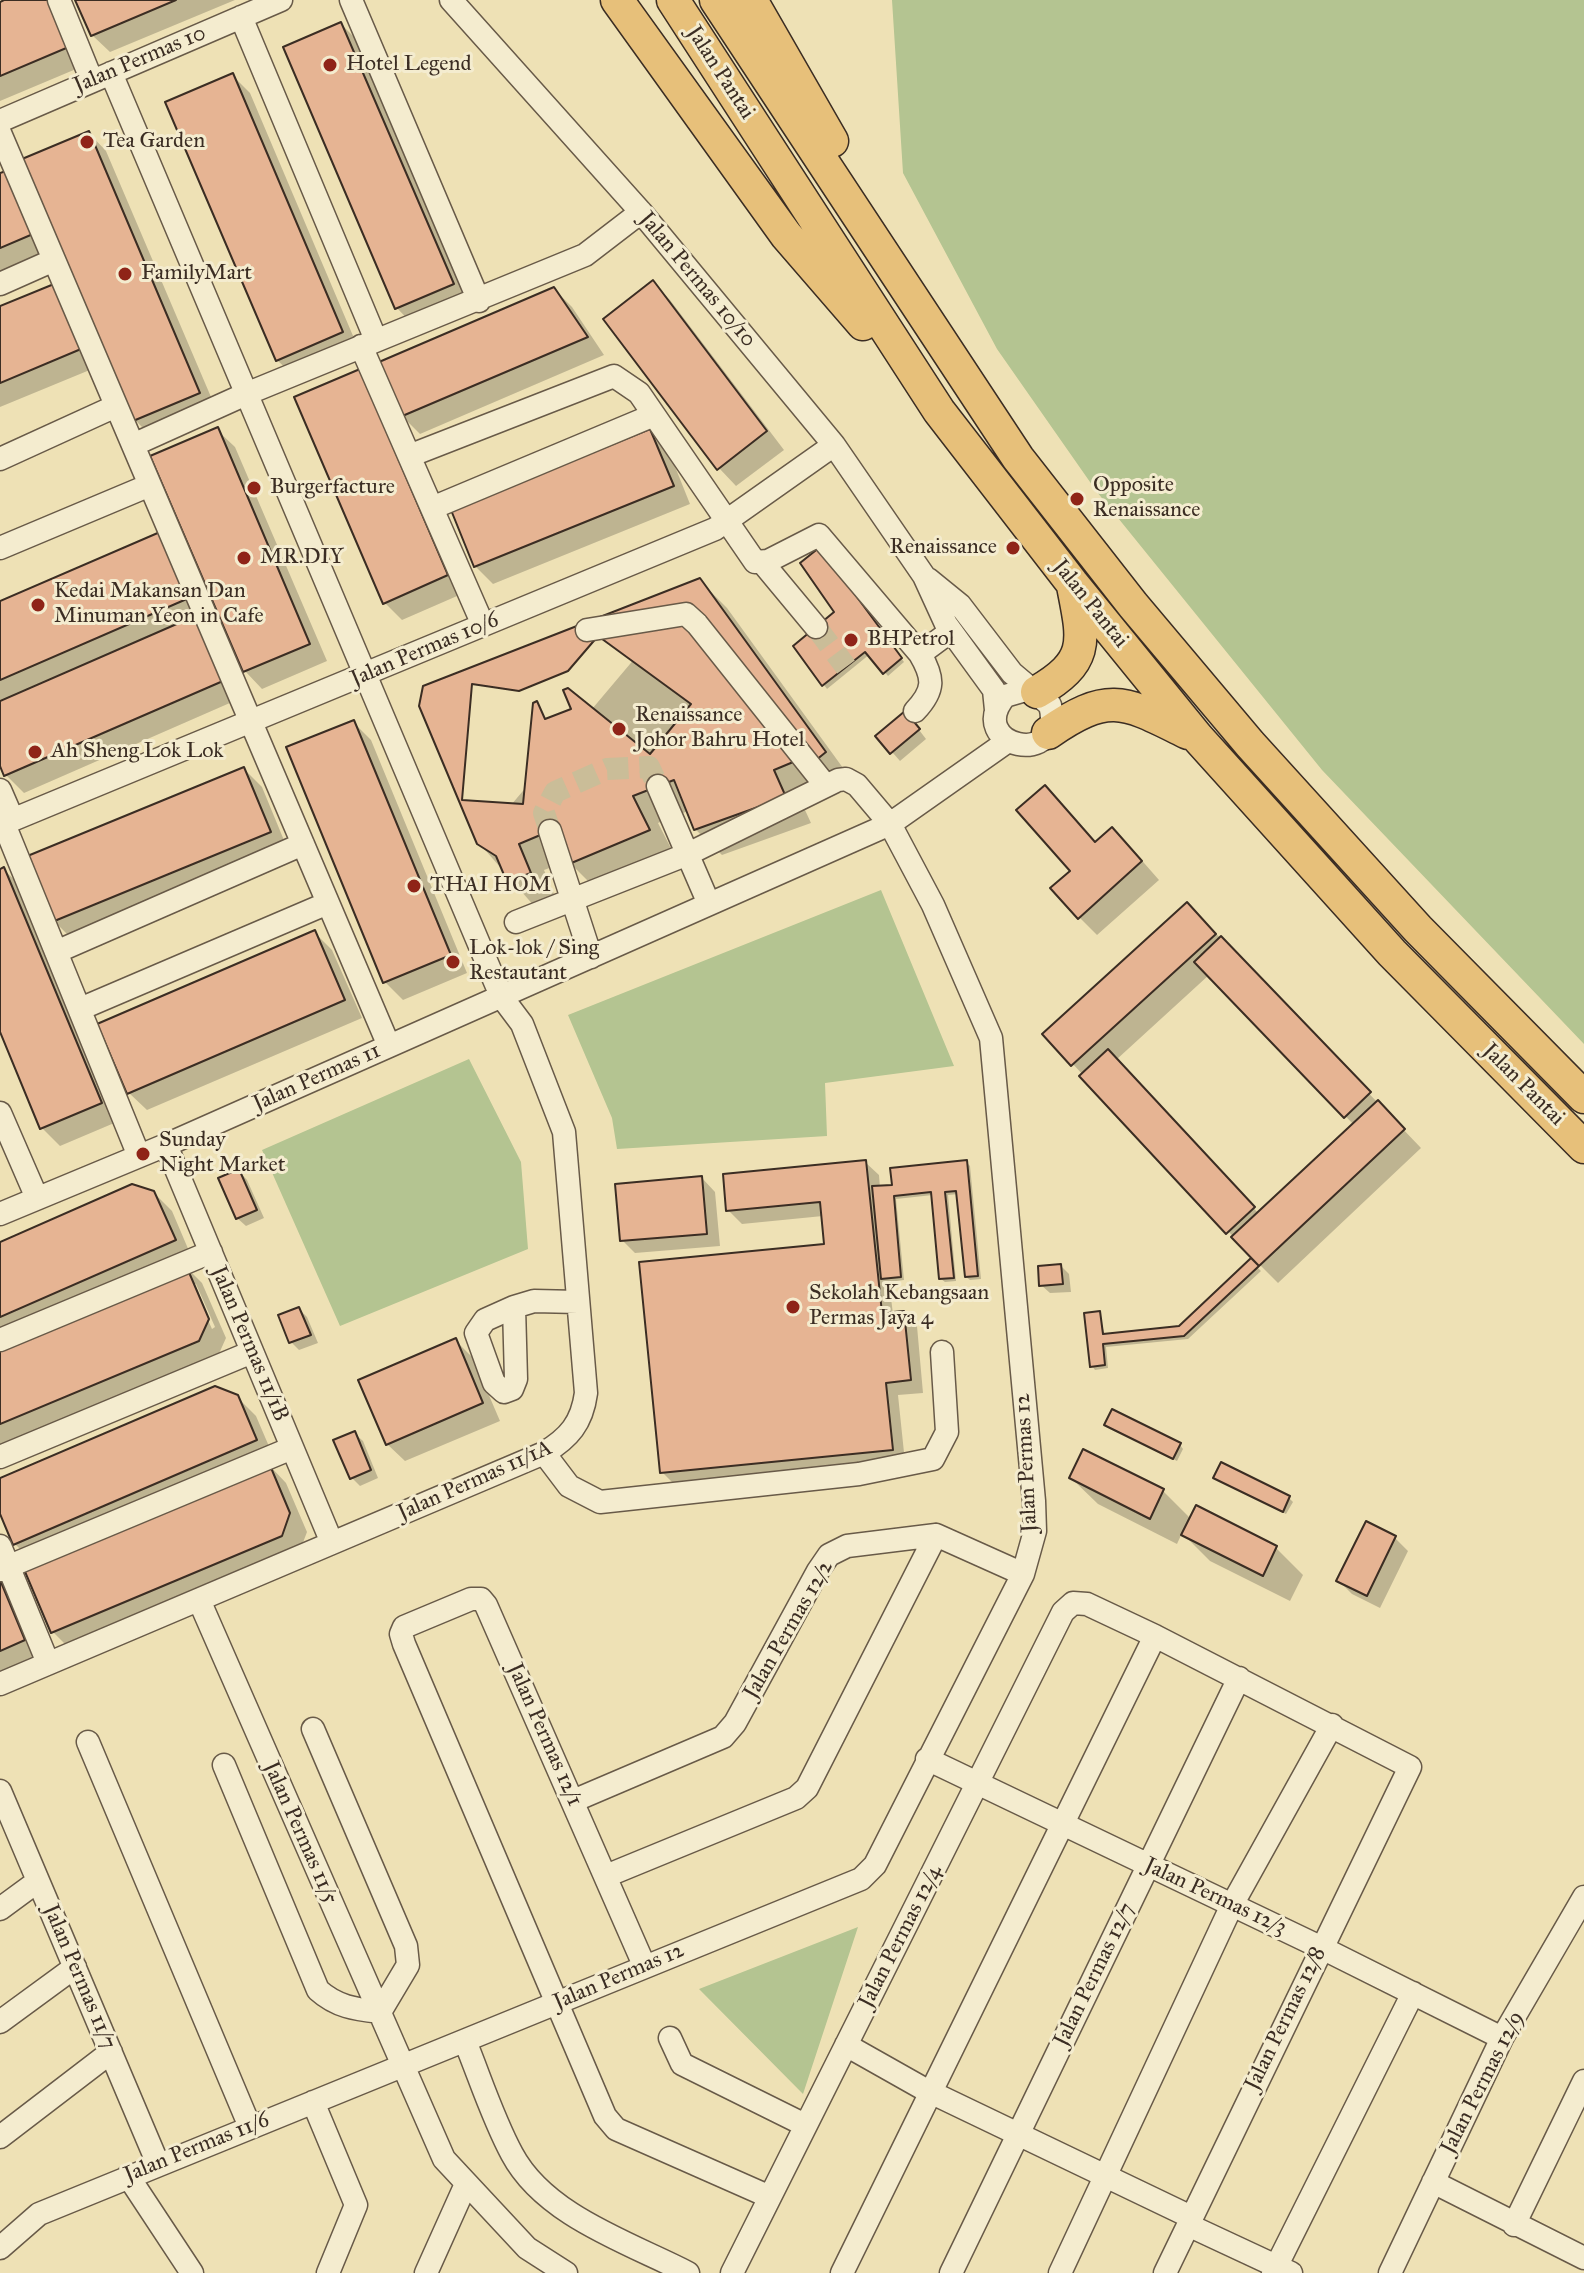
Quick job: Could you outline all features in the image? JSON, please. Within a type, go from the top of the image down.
[{"type":"highway","points":[[619,0],[640,34],[786,235],[939,411]]},
{"type":"highway","name":"Jalan Pantai","points":[[673,0],[939,411],[1072,583],[1198,738],[1392,953],[1584,1147]]},
{"type":"highway","name":"Jalan Pantai","points":[[716,0],[991,418],[1133,605],[1250,744],[1418,929],[1584,1097]]},
{"type":"highway","points":[[751,0],[991,418]]},
{"type":"highway","points":[[1033,690],[1067,674],[1078,655],[1081,626],[1072,583]]},
{"type":"highway","points":[[1048,733],[1079,711],[1109,703],[1138,708],[1198,738]]},
{"type":"street","name":"Jalan Permas 11/1A","points":[[0,1684],[544,1453],[575,1429],[583,1412],[586,1393],[564,1132],[522,1024],[501,996],[246,394],[101,77],[59,0]]},
{"type":"street","name":"Jalan Permas 10","points":[[0,121],[281,0]]},
{"type":"street","points":[[351,0],[479,301]]},
{"type":"street","name":"Jalan Permas 10/10","points":[[451,0],[641,212],[834,445],[924,576],[951,631],[994,690],[996,710]]},
{"type":"street","points":[[241,17],[369,343],[409,456],[483,625]]},
{"type":"street","points":[[0,133],[389,1046]]},
{"type":"street","points":[[133,445],[246,394],[585,255],[641,212]]},
{"type":"street","points":[[0,284],[54,260]]},
{"type":"street","points":[[409,456],[614,376],[639,393],[755,562],[762,562],[814,535],[826,538],[920,654],[933,679],[929,696],[915,711]]},
{"type":"street","points":[[0,459],[116,406]]},
{"type":"street","points":[[432,508],[654,415]]},
{"type":"street","name":"Jalan Permas 10/6","points":[[6,823],[715,529],[834,445]]},
{"type":"street","points":[[0,548],[150,485]]},
{"type":"street","points":[[762,562],[816,627]]},
{"type":"street","name":"Jalan Permas 10/10","points":[[924,576],[960,605],[1012,673],[1033,690]]},
{"type":"street","points":[[516,922],[688,854],[826,786],[686,614],[587,630]]},
{"type":"street","points":[[920,654],[951,631]]},
{"type":"street","points":[[1033,690],[1050,705],[1052,715],[1048,733],[1025,746],[1008,741],[997,728],[996,710],[1005,696],[1033,690]]},
{"type":"street","points":[[890,824],[1008,741]]},
{"type":"street","name":"Jalan Permas 12","points":[[405,2065],[861,1879],[875,1865],[1023,1574],[1035,1531],[1034,1501],[991,1038],[933,905],[890,824],[857,785],[846,779],[826,786]]},
{"type":"street","points":[[658,786],[709,904]]},
{"type":"street","points":[[0,790],[6,823],[139,1156]]},
{"type":"street","name":"Jalan Permas 11","points":[[0,1214],[166,1145],[890,824]]},
{"type":"street","points":[[550,831],[591,957]]},
{"type":"street","points":[[56,952],[303,844]]},
{"type":"street","points":[[80,1009],[328,903]]},
{"type":"street","points":[[0,1113],[37,1198]]},
{"type":"street","name":"Jalan Permas 11/1B","points":[[166,1145],[332,1543]]},
{"type":"street","points":[[0,1340],[211,1252]]},
{"type":"street","points":[[514,1307],[534,1301],[578,1302]]},
{"type":"street","points":[[0,1457],[252,1352]]},
{"type":"street","points":[[544,1453],[569,1486],[600,1502],[859,1474],[933,1459],[947,1432],[942,1352]]},
{"type":"street","points":[[48,1663],[3,1561],[292,1448]]},
{"type":"street","points":[[606,1876],[796,1798],[807,1788],[936,1535],[1023,1574]]},
{"type":"street","name":"Jalan Permas 12/2","points":[[573,1801],[723,1737],[735,1723],[829,1555],[847,1546],[936,1535]]},
{"type":"street","name":"Jalan Permas 12/1","points":[[555,2003],[401,1634],[404,1627],[458,1603],[481,1599],[644,1965]]},
{"type":"street","name":"Jalan Permas 11/5","points":[[199,1600],[444,2159],[527,2248],[566,2273]]},
{"type":"street","name":"Jalan Permas 12/4","points":[[732,2273],[1063,1612],[1073,1603],[1087,1604],[1155,1636]]},
{"type":"street","points":[[842,2273],[1155,1636],[1332,1725],[1232,1905],[1108,2176],[1060,2273]]},
{"type":"street","name":"Jalan Permas 12/7","points":[[951,2273],[1239,1678]]},
{"type":"street","name":"Jalan Permas 12/8","points":[[1165,2273],[1320,1947],[1410,1767],[1332,1725]]},
{"type":"street","points":[[224,1765],[318,1990],[331,2002],[345,2007],[380,2012],[408,1965],[406,1946],[313,1729]]},
{"type":"street","points":[[88,1742],[250,2127]]},
{"type":"street","name":"Jalan Permas 12/3","points":[[927,1759],[1320,1947],[1502,2038]]},
{"type":"street","name":"Jalan Permas 11/7","points":[[0,1791],[158,2164]]},
{"type":"street","points":[[0,1909],[38,1881]]},
{"type":"street","name":"Jalan Permas 12/9","points":[[1390,2273],[1502,2038],[1584,1897]]},
{"type":"street","points":[[0,2022],[75,1967]]},
{"type":"street","points":[[846,2045],[931,2092],[1108,2176],[1280,2271],[1413,1993]]},
{"type":"street","points":[[555,2003],[605,2116],[616,2129],[770,2197]]},
{"type":"street","points":[[670,2038],[682,2064],[805,2125]]},
{"type":"street","points":[[465,2041],[513,2156],[528,2175],[568,2211],[688,2273]]},
{"type":"street","points":[[0,2137],[111,2052]]},
{"type":"street","name":"Jalan Permas 11/6","points":[[0,2248],[39,2214],[405,2065]]},
{"type":"street","points":[[1514,2225],[1584,2081]]},
{"type":"street","points":[[313,2102],[356,2205],[328,2273]]},
{"type":"street","points":[[128,2176],[192,2273]]},
{"type":"street","points":[[1433,2182],[1584,2258]]},
{"type":"street","points":[[426,2273],[466,2184]]},
{"type":"green space","points":[[892,0],[1584,0],[1584,1044],[1322,770],[1097,492],[997,349],[903,173]]},
{"type":"green space","points":[[881,890],[954,1066],[825,1083],[827,1136],[617,1149],[612,1118],[568,1015]]},
{"type":"green space","points":[[469,1059],[521,1162],[528,1249],[340,1326],[262,1150]]},
{"type":"green space","points":[[858,1927],[803,2094],[699,1989]]},
{"type":"building","points":[[52,0],[71,46],[0,76],[0,2]]},
{"type":"building","points":[[75,0],[176,0],[91,36]]},
{"type":"building","points":[[341,22],[454,284],[395,309],[283,47]]},
{"type":"building","points":[[233,73],[343,332],[276,361],[165,102]]},
{"type":"building","points":[[89,131],[200,393],[133,421],[22,159]]},
{"type":"building","points":[[6,171],[33,234],[0,248],[0,173]]},
{"type":"building","points":[[653,280],[767,431],[717,470],[603,319]]},
{"type":"building","points":[[54,284],[81,349],[0,383],[0,306]]},
{"type":"building","points":[[554,287],[588,337],[400,417],[379,362]]},
{"type":"building","points":[[360,369],[448,575],[383,604],[294,397]]},
{"type":"building","points":[[218,427],[310,644],[243,672],[150,456]]},
{"type":"building","points":[[650,429],[674,486],[474,567],[451,510]]},
{"type":"building","points":[[160,532],[189,598],[0,680],[0,601]]},
{"type":"building","points":[[820,547],[902,658],[883,674],[865,652],[822,686],[793,646],[834,612],[800,563]]},
{"type":"building","name":"Renaissance Johor Bahru Hotel","points":[[700,578],[826,752],[805,769],[798,760],[774,770],[786,797],[694,830],[674,780],[633,796],[650,830],[569,864],[557,828],[519,844],[531,873],[507,882],[496,856],[477,844],[419,706],[423,686]]},
{"type":"building","points":[[195,616],[223,681],[4,776],[0,766],[0,701]]},
{"type":"building","points":[[598,636],[691,704],[650,754],[568,688],[563,690],[571,709],[545,719],[537,701],[533,703],[523,804],[462,800],[472,684],[519,691],[568,671]]},
{"type":"building","points":[[905,711],[920,729],[890,754],[875,736]]},
{"type":"building","points":[[354,720],[451,955],[383,983],[286,747]]},
{"type":"building","points":[[244,767],[271,832],[52,922],[25,857]]},
{"type":"building","points":[[1045,785],[1095,842],[1112,827],[1142,861],[1078,919],[1050,888],[1070,871],[1016,810]]},
{"type":"building","points":[[4,867],[102,1103],[40,1129],[0,1032],[0,869]]},
{"type":"building","points":[[1187,902],[1216,934],[1071,1066],[1042,1034]]},
{"type":"building","points":[[315,930],[345,1000],[127,1094],[97,1024]]},
{"type":"building","points":[[1221,936],[1371,1092],[1344,1118],[1194,962]]},
{"type":"building","points":[[1108,1049],[1255,1207],[1226,1234],[1079,1076]]},
{"type":"building","points":[[1378,1100],[1405,1129],[1259,1266],[1231,1237]]},
{"type":"building","points":[[866,1160],[882,1313],[904,1311],[911,1380],[886,1383],[893,1450],[660,1473],[639,1262],[824,1244],[820,1202],[726,1211],[723,1174]]},
{"type":"building","points":[[967,1160],[978,1276],[965,1277],[956,1191],[945,1192],[954,1278],[939,1279],[931,1192],[894,1196],[901,1277],[881,1279],[872,1186],[892,1185],[890,1168]]},
{"type":"building","points":[[239,1169],[257,1210],[236,1219],[218,1178]]},
{"type":"building","points":[[702,1176],[707,1234],[620,1241],[615,1184]]},
{"type":"building","points":[[132,1184],[154,1191],[176,1240],[0,1317],[0,1242]]},
{"type":"building","points":[[1251,1258],[1259,1266],[1184,1336],[1103,1344],[1105,1365],[1090,1367],[1084,1313],[1100,1311],[1103,1334],[1179,1326]]},
{"type":"building","points":[[185,1263],[209,1319],[199,1341],[0,1424],[0,1343]]},
{"type":"building","points":[[1061,1264],[1063,1284],[1039,1286],[1038,1266]]},
{"type":"building","points":[[299,1307],[311,1335],[289,1343],[278,1315]]},
{"type":"building","points":[[456,1338],[483,1403],[386,1445],[358,1380]]},
{"type":"building","points":[[215,1386],[238,1395],[257,1440],[13,1545],[0,1514],[0,1478]]},
{"type":"building","points":[[1112,1409],[1181,1443],[1173,1459],[1104,1425]]},
{"type":"building","points":[[355,1431],[371,1470],[350,1479],[333,1440]]},
{"type":"building","points":[[1083,1449],[1164,1489],[1150,1519],[1069,1478]]},
{"type":"building","points":[[1221,1462],[1290,1496],[1283,1512],[1213,1478]]},
{"type":"building","points":[[269,1463],[290,1513],[282,1536],[51,1633],[23,1567]]},
{"type":"building","points":[[1196,1505],[1277,1546],[1263,1576],[1181,1535]]},
{"type":"building","points":[[1366,1521],[1396,1536],[1367,1596],[1336,1581]]},
{"type":"building","points":[[0,1580],[25,1640],[0,1651]]},
{"type":"tunnel","points":[[816,627],[846,667]]},
{"type":"tunnel","points":[[550,831],[544,813],[555,792],[607,769],[649,767],[658,786]]},
{"type":"place","name":"Hotel Legend","points":[[330,65]]},
{"type":"place","name":"Tea Garden","points":[[87,142]]},
{"type":"place","name":"FamilyMart","points":[[125,274]]},
{"type":"place","name":"Burgerfacture","points":[[254,488]]},
{"type":"place","name":"Opposite Renaissance","points":[[1077,499]]},
{"type":"place","name":"Renaissance","points":[[1013,548]]},
{"type":"place","name":"MR.DIY","points":[[244,558]]},
{"type":"place","name":"Kedai Makansan Dan Minuman Yeon in Cafe","points":[[38,605]]},
{"type":"place","name":"BHPetrol","points":[[851,640]]},
{"type":"place","name":"Renaissance Johor Bahru Hotel","points":[[619,729]]},
{"type":"place","name":"Ah Sheng Lok Lok","points":[[35,752]]},
{"type":"place","name":"THAI HOM","points":[[414,886]]},
{"type":"place","name":"Lok-lok / Sing Restautant","points":[[453,962]]},
{"type":"place","name":"Sunday Night Market","points":[[143,1154]]},
{"type":"place","name":"Sekolah Kebangsaan Permas Jaya 4","points":[[793,1307]]}]
